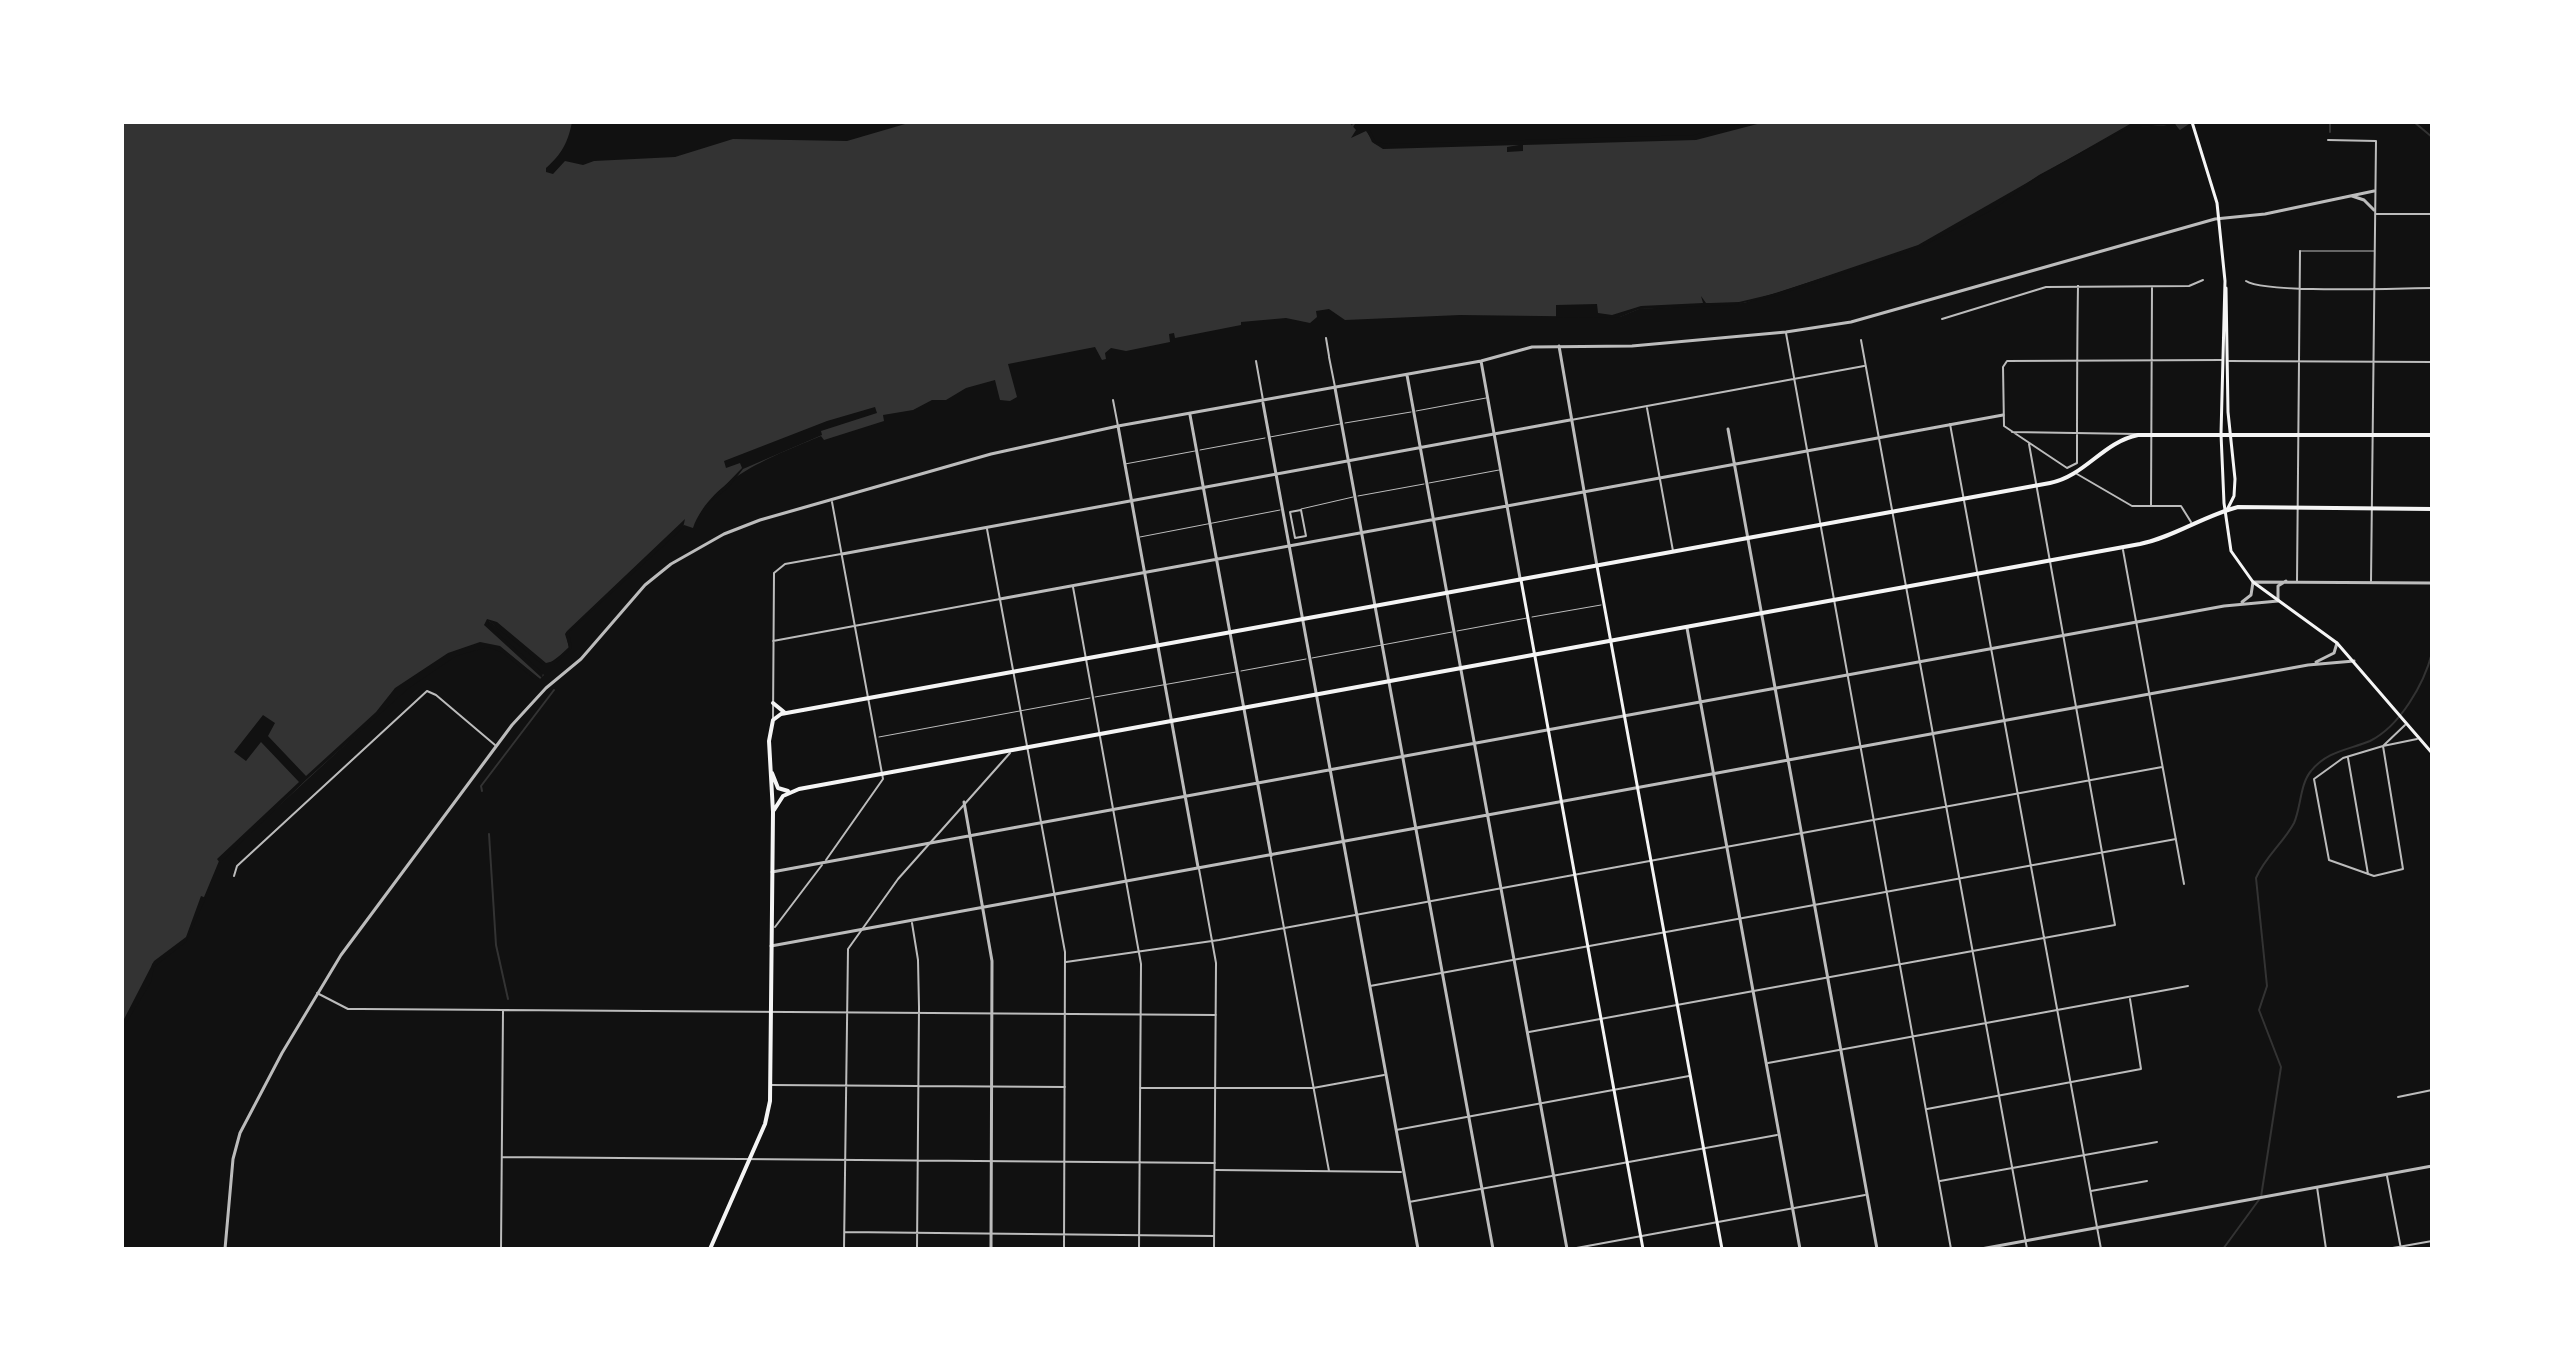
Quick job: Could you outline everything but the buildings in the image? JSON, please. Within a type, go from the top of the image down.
[{"type":"highway","points":[[710,1249],[766,1122],[771,1085],[773,812],[770,767],[773,720],[786,712],[2036,486],[2077,474],[2113,444],[2138,435],[2432,435]]},
{"type":"highway","points":[[770,767],[778,788],[793,790],[1010,753],[2122,548],[2157,541],[2191,522],[2227,510],[2432,509]]},
{"type":"highway","points":[[773,703],[778,710],[786,712]]},
{"type":"highway","points":[[773,812],[783,796],[793,790]]},
{"type":"main road","points":[[2192,122],[2215,192],[2223,247],[2225,360],[2221,434],[2231,551],[2253,582],[2337,643],[2432,753]]},
{"type":"main road","points":[[2225,360],[2234,496],[2227,510]]},
{"type":"main road","points":[[1597,566],[1722,1249]]},
{"type":"main road","points":[[1521,580],[1643,1249]]},
{"type":"street","points":[[2328,140],[2376,141],[2371,582]]},
{"type":"street","points":[[225,1249],[233,1159],[240,1133],[317,993],[358,930],[496,746],[546,688],[581,659],[625,606],[671,564],[724,534],[832,499],[991,454],[1118,426],[1481,361],[1523,349],[1632,346],[1786,332],[1878,317],[2215,219],[2271,213],[2374,191]]},
{"type":"street","points":[[2348,196],[2364,200],[2374,212],[2432,214]]},
{"type":"street","points":[[2297,582],[2300,251]]},
{"type":"street","points":[[1942,319],[2025,292],[2078,286],[2189,286],[2203,280]]},
{"type":"street","points":[[2246,281],[2253,285],[2300,287],[2432,288]]},
{"type":"street","points":[[2078,286],[2077,358],[2077,463],[2067,468],[2003,424],[2003,367],[2007,361],[2077,358],[2432,362]]},
{"type":"street","points":[[2151,506],[2152,287]]},
{"type":"street","points":[[1786,332],[1951,1249]]},
{"type":"street","points":[[1326,338],[1493,1249]]},
{"type":"street","points":[[1861,340],[2027,1249]]},
{"type":"street","points":[[1559,346],[1597,566]]},
{"type":"street","points":[[1256,361],[1418,1249]]},
{"type":"street","points":[[1481,361],[1521,580]]},
{"type":"street","points":[[773,720],[773,577],[776,570],[785,564],[1865,366]]},
{"type":"street","points":[[1407,375],[1569,1249],[1867,1195]]},
{"type":"street","points":[[1113,400],[1212,941],[1216,1015],[1214,1249]]},
{"type":"street","points":[[1646,406],[1673,552]]},
{"type":"street","points":[[1190,414],[1329,1171]]},
{"type":"street","points":[[773,641],[2003,415]]},
{"type":"street","points":[[1950,424],[2101,1249]]},
{"type":"street","points":[[1728,429],[1877,1249]]},
{"type":"street","points":[[2011,432],[2130,431],[2138,435]]},
{"type":"street","points":[[1528,1032],[2115,925],[2029,444]]},
{"type":"street","points":[[2077,474],[2132,506],[2181,506],[2191,522]]},
{"type":"street","points":[[771,931],[882,785],[832,499]]},
{"type":"street","points":[[1290,512],[1295,538],[1306,536],[1301,510]]},
{"type":"street","points":[[987,527],[1066,962],[1064,1249]]},
{"type":"street","points":[[2122,548],[2184,884]]},
{"type":"street","points":[[772,872],[2238,603],[2278,601],[2278,586],[2286,581]]},
{"type":"street","points":[[2238,603],[2248,599],[2253,582],[2432,583]]},
{"type":"street","points":[[1073,586],[1139,954],[1139,1249]]},
{"type":"street","points":[[1687,628],[1800,1249]]},
{"type":"street","points":[[2308,665],[2334,653],[2337,643]]},
{"type":"street","points":[[771,946],[2308,665],[2354,661]]},
{"type":"street","points":[[234,876],[237,866],[427,691],[436,695],[496,746]]},
{"type":"street","points":[[2383,746],[2406,724]]},
{"type":"street","points":[[2383,746],[2403,869],[2368,874],[2334,864],[2325,853],[2314,782],[2320,773],[2348,756],[2383,746],[2419,739]]},
{"type":"street","points":[[844,1249],[846,958],[859,930],[927,845],[1010,753]]},
{"type":"street","points":[[2348,756],[2368,874]]},
{"type":"street","points":[[1066,962],[1139,954],[2162,767]]},
{"type":"street","points":[[964,802],[992,961],[991,1249]]},
{"type":"street","points":[[1369,986],[2176,839]]},
{"type":"street","points":[[912,921],[918,960],[919,1013],[917,1249]]},
{"type":"street","points":[[1766,1064],[2188,986]]},
{"type":"street","points":[[317,993],[348,1009],[1216,1015]]},
{"type":"street","points":[[1926,1109],[2141,1069],[2130,997]]},
{"type":"street","points":[[501,1249],[503,1011]]},
{"type":"street","points":[[1140,1088],[1313,1088],[1385,1075]]},
{"type":"street","points":[[1395,1130],[1690,1076]]},
{"type":"street","points":[[771,1085],[1066,1087]]},
{"type":"street","points":[[2398,1097],[2432,1090]]},
{"type":"street","points":[[1408,1203],[1779,1135]]},
{"type":"street","points":[[1939,1181],[2157,1142]]},
{"type":"street","points":[[502,1157],[1215,1163]]},
{"type":"street","points":[[1981,1249],[2432,1166]]},
{"type":"street","points":[[1214,1170],[1403,1172]]},
{"type":"street","points":[[2387,1175],[2400,1248]]},
{"type":"street","points":[[2090,1192],[2147,1181]]},
{"type":"street","points":[[2317,1187],[2326,1249]]},
{"type":"street","points":[[844,1232],[1214,1236]]},
{"type":"street","points":[[2387,1249],[2432,1241]]},
{"type":"lane","points":[[2300,251],[2374,251]]},
{"type":"lane","points":[[1124,464],[1488,398]]},
{"type":"lane","points":[[1138,538],[1301,510],[1303,506],[1501,469]]},
{"type":"lane","points":[[875,738],[1604,605]]},
{"type":"shaded area","points":[[122,122],[572,122],[564,147],[546,168],[546,172],[553,174],[565,161],[583,165],[594,161],[675,157],[733,139],[847,141],[912,122],[1349,122],[1356,130],[1351,138],[1366,131],[1375,144],[1388,146],[1701,138],[1756,122],[2192,122],[2180,130],[2175,125],[2128,127],[2039,175],[1920,247],[1744,303],[1639,309],[1620,317],[1460,315],[1345,320],[1329,309],[1316,311],[1317,317],[1310,323],[1286,318],[1241,322],[1241,325],[1175,338],[1174,333],[1169,334],[1170,342],[1126,351],[1111,348],[1105,353],[1106,359],[1102,360],[1095,347],[1008,364],[1017,397],[1010,401],[1000,400],[995,380],[966,388],[946,400],[932,400],[913,410],[883,415],[884,421],[824,440],[821,436],[785,451],[730,481],[702,510],[693,528],[684,525],[566,633],[569,649],[547,665],[489,621],[486,625],[544,675],[540,679],[500,647],[469,647],[412,683],[219,861],[187,938],[152,964],[150,978],[122,1026]]},
{"type":"pier","points":[[1747,122],[1765,122],[1696,140],[1523,145],[1523,151],[1507,152],[1507,147],[1519,145],[1383,149],[1372,142],[1368,133],[1368,127],[1376,142],[1388,144],[1694,135]]},
{"type":"pier","points":[[2174,122],[2179,130],[2164,125],[2128,128],[2046,172],[2130,124]]},
{"type":"pier","points":[[2043,173],[1994,209],[1921,247],[1779,295],[1734,305],[1639,309],[1620,317],[1556,318],[1556,305],[1597,304],[1598,313],[1612,315],[1641,306],[1703,303],[1701,296],[1706,303],[1739,302],[1777,293],[1918,245]]},
{"type":"pier","points":[[875,407],[877,413],[821,431],[822,435],[743,469],[728,488],[707,504],[742,468],[740,463],[726,468],[724,461],[827,421]]},
{"type":"pier","points":[[685,519],[683,528],[569,632],[572,648],[554,665],[543,665],[489,621],[488,625],[543,673],[542,678],[484,625],[487,619],[497,622],[546,663],[554,661],[569,647],[567,631]]},
{"type":"pier","points":[[480,642],[500,646],[540,679],[534,679],[503,653],[488,647],[456,656],[409,688],[307,779],[220,863],[217,859],[299,782],[261,742],[246,761],[234,752],[263,715],[275,723],[268,736],[306,776],[376,712],[395,688],[448,653]]},
{"type":"pier","points":[[201,896],[206,898],[186,942],[154,967],[151,982],[122,1030],[122,1023],[154,961],[186,937]]},
{"type":"waterway","points":[[1352,127],[1355,122]]},
{"type":"waterway","points":[[2330,122],[2330,132]]},
{"type":"waterway","points":[[2414,122],[2432,137]]},
{"type":"waterway","points":[[2223,1249],[2261,1197],[2281,1067],[2259,1010],[2267,986],[2256,878],[2294,823],[2311,771],[2331,755],[2370,741],[2391,725],[2417,691],[2432,653]]},
{"type":"waterway","points":[[482,791],[481,786],[554,690]]},
{"type":"waterway","points":[[489,834],[496,945],[508,999]]}]
